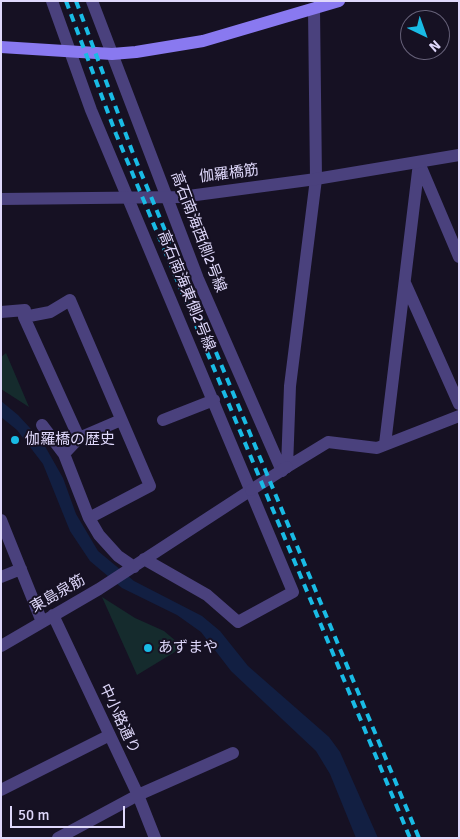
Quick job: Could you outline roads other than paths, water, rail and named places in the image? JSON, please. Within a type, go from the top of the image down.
[{"type":"main road","points":[[1,48],[112,54],[204,41],[339,1]]},
{"type":"street","name":"高石南海東側2号線","points":[[52,1],[69,51],[120,178],[130,198],[293,592],[238,622],[207,595],[136,565]]},
{"type":"street","name":"高石南海西側2号線","points":[[92,1],[198,279],[284,469]]},
{"type":"street","points":[[284,469],[290,386],[316,180],[314,8]]},
{"type":"street","name":"伽羅橋筋","points":[[1,199],[168,198],[316,180],[459,155]]},
{"type":"street","points":[[419,163],[459,257]]},
{"type":"street","points":[[385,444],[419,163]]},
{"type":"street","points":[[405,281],[459,404]]},
{"type":"street","points":[[24,317],[50,312],[70,300],[150,486],[89,518]]},
{"type":"street","points":[[1,312],[25,310],[24,317],[79,438]]},
{"type":"street","points":[[163,420],[214,400]]},
{"type":"street","name":"東島泉筋","points":[[1,646],[99,589],[328,442],[377,448],[459,416]]},
{"type":"street","points":[[64,454],[79,438],[121,420]]},
{"type":"street","points":[[42,425],[64,454],[89,518],[99,535],[118,556],[136,565]]},
{"type":"street","points":[[1,520],[42,622]]},
{"type":"street","points":[[1,577],[21,569]]},
{"type":"street","name":"中小路通り","points":[[53,615],[108,736],[138,795],[155,838]]},
{"type":"street","points":[[1,790],[108,736]]},
{"type":"street","points":[[58,838],[138,795],[233,753]]},
{"type":"water","points":[[1,401],[18,415],[42,441],[63,478],[76,514],[98,551],[134,581],[202,616],[220,631],[248,666],[329,737],[340,752],[378,838],[356,838],[330,774],[316,751],[231,671],[201,632],[177,615],[122,588],[90,561],[70,531],[43,464],[17,430],[1,417]]},
{"type":"railway","points":[[66,1],[116,134],[410,838]]},
{"type":"railway","points":[[76,1],[134,156],[419,838]]},
{"type":"place","name":"伽羅橋の歴史","points":[[15,440]]},
{"type":"place","name":"あずまや","points":[[148,648]]}]
